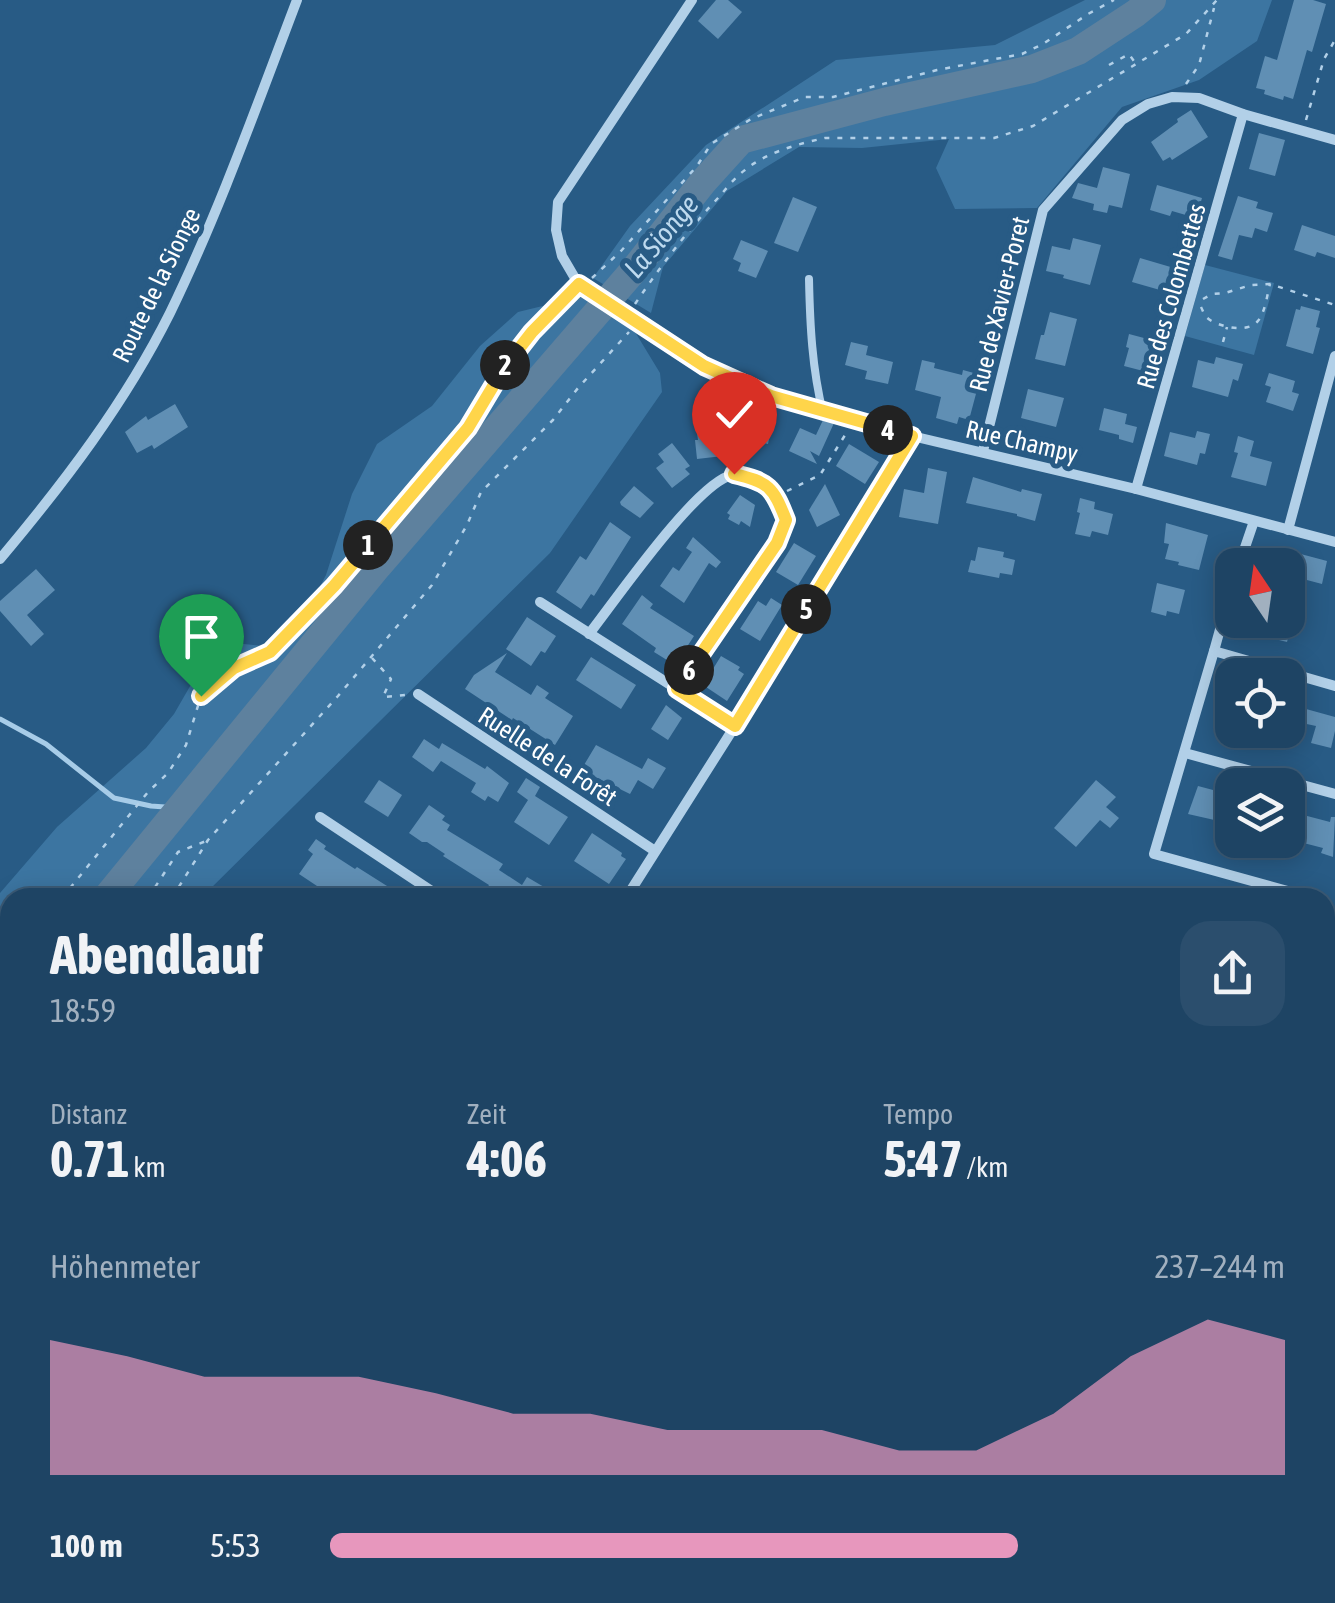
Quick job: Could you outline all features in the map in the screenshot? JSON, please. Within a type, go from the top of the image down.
[{"type":"street","name":"Route de la Sionge","points":[[0,559],[40,512],[118,404],[170,313],[297,0]]},
{"type":"street","points":[[584,285],[562,256],[556,230],[558,202],[692,0]]},
{"type":"street","name":"Rue de Xavier-Poret","points":[[982,452],[1044,210],[1122,120],[1148,104],[1172,97],[1199,98],[1335,140]]},
{"type":"street","name":"Rue des Colombettes","points":[[1136,489],[1244,114]]},
{"type":"street","name":"Rue Champy","points":[[584,285],[704,366],[771,396],[823,413],[1335,542]]},
{"type":"street","points":[[1288,530],[1335,356]]},
{"type":"street","points":[[632,888],[912,436]]},
{"type":"street","points":[[589,634],[670,529],[710,486],[734,474],[760,480],[777,496],[786,520],[777,543],[677,689]]},
{"type":"street","points":[[1245,548],[1254,521]]},
{"type":"street","points":[[540,602],[735,726]]},
{"type":"street","points":[[1218,638],[1154,854],[1277,888]]},
{"type":"street","points":[[1214,651],[1335,686]]},
{"type":"street","name":"Ruelle de la Forêt","points":[[418,694],[655,850]]},
{"type":"street","points":[[1185,752],[1335,794]]},
{"type":"street","points":[[320,817],[427,888]]},
{"type":"lane","points":[[810,279],[811,346],[823,413]]},
{"type":"path","points":[[70,888],[168,773],[186,745],[201,696],[234,668],[270,652],[334,586],[468,428],[504,368],[532,332],[621,251],[697,166],[711,144],[751,119],[805,98],[833,97],[937,70],[1022,54],[1114,0]]},
{"type":"path","points":[[178,888],[208,840],[338,696],[432,584],[467,525],[481,492],[553,420],[631,316],[656,274],[701,216],[745,169],[774,153],[825,138],[994,138],[1034,126],[1186,34],[1216,2]]},
{"type":"path","points":[[1182,90],[1198,65],[1216,2]]},
{"type":"path","points":[[1302,131],[1324,59],[1335,40]]},
{"type":"path","points":[[1109,64],[1129,54],[1137,65]]},
{"type":"path","points":[[1270,284],[1257,322],[1241,328],[1212,322],[1198,301],[1212,294],[1270,284],[1335,305]]},
{"type":"path","points":[[1223,342],[1228,326]]},
{"type":"path","points":[[777,496],[820,475],[850,428]]},
{"type":"path","points":[[371,656],[391,679],[382,697],[418,694]]},
{"type":"path","points":[[155,888],[178,852],[208,840]]},
{"type":"shaded area","points":[[1085,0],[1272,0],[1257,41],[1199,80],[1122,107],[1037,208],[955,209],[936,168],[949,139],[862,148],[799,147],[727,191],[663,267],[651,313],[593,278],[630,226],[706,145],[836,60],[995,45]]},
{"type":"shaded area","points":[[1205,265],[1274,283],[1254,355],[1185,336]]},
{"type":"shaded area","points":[[584,288],[626,317],[660,373],[662,392],[550,553],[211,888],[4,888],[57,827],[146,748],[174,714],[204,662],[234,643],[263,646],[297,631],[326,575],[352,494],[377,444],[432,406],[480,346],[518,312],[559,302]]},
{"type":"building","points":[[716,0],[728,0],[742,12],[718,39],[698,21]]},
{"type":"building","points":[[1294,0],[1326,4],[1293,99],[1284,96],[1283,100],[1256,88],[1265,56],[1277,60]]},
{"type":"building","points":[[1191,110],[1208,137],[1172,160],[1170,157],[1163,161],[1151,142]]},
{"type":"building","points":[[1259,133],[1285,140],[1275,176],[1249,169]]},
{"type":"building","points":[[1103,167],[1130,174],[1122,208],[1109,205],[1107,213],[1093,210],[1094,204],[1072,198],[1078,183],[1097,188]]},
{"type":"building","points":[[1157,185],[1202,198],[1196,218],[1150,210]]},
{"type":"building","points":[[1238,196],[1258,202],[1256,208],[1273,213],[1267,232],[1255,228],[1252,238],[1239,235],[1232,260],[1218,256]]},
{"type":"building","points":[[793,197],[817,207],[798,252],[774,243]]},
{"type":"building","points":[[1302,225],[1335,236],[1335,258],[1294,250]]},
{"type":"building","points":[[1073,238],[1101,245],[1090,285],[1046,271],[1052,246],[1070,250]]},
{"type":"building","points":[[741,240],[768,251],[756,278],[738,271],[741,263],[733,259]]},
{"type":"building","points":[[1140,258],[1174,268],[1167,292],[1132,282]]},
{"type":"building","points":[[1301,306],[1320,311],[1313,354],[1286,346],[1296,309]]},
{"type":"building","points":[[1050,312],[1077,319],[1065,366],[1035,359]]},
{"type":"building","points":[[1129,334],[1159,342],[1151,373],[1124,366]]},
{"type":"building","points":[[851,342],[868,346],[866,355],[893,362],[888,384],[865,379],[867,371],[845,365]]},
{"type":"building","points":[[1216,357],[1243,364],[1228,397],[1192,387],[1198,360],[1214,364]]},
{"type":"building","points":[[922,360],[935,363],[934,368],[981,375],[969,420],[959,417],[957,424],[936,418],[941,397],[915,390]]},
{"type":"building","points":[[1269,373],[1295,381],[1292,392],[1299,394],[1293,411],[1266,402],[1271,387],[1265,385]]},
{"type":"building","points":[[1028,389],[1064,398],[1056,427],[1021,418]]},
{"type":"building","points":[[175,404],[188,427],[154,449],[152,445],[137,453],[125,432],[146,416],[148,420]]},
{"type":"building","points":[[1104,408],[1127,414],[1125,424],[1137,427],[1133,443],[1099,430]]},
{"type":"building","points":[[746,409],[773,419],[768,444],[740,438]]},
{"type":"building","points":[[725,416],[727,435],[721,434],[723,456],[697,459],[697,433],[711,431],[709,418]]},
{"type":"building","points":[[823,420],[834,423],[819,456],[810,451],[817,464],[789,451],[800,428],[816,435]]},
{"type":"building","points":[[1197,431],[1210,434],[1205,454],[1200,453],[1197,465],[1164,456],[1170,432],[1195,438]]},
{"type":"building","points":[[1238,436],[1254,441],[1250,456],[1272,462],[1266,486],[1231,477]]},
{"type":"building","points":[[672,443],[690,466],[685,469],[690,474],[672,488],[656,468],[664,462],[658,454]]},
{"type":"building","points":[[849,444],[879,462],[865,484],[836,466]]},
{"type":"building","points":[[928,468],[947,472],[938,524],[899,517],[904,489],[924,493]]},
{"type":"building","points":[[973,477],[1021,492],[1022,489],[1042,494],[1035,521],[966,503]]},
{"type":"building","points":[[825,484],[840,515],[817,527],[809,510]]},
{"type":"building","points":[[634,486],[654,503],[640,518],[620,502]]},
{"type":"building","points":[[740,495],[755,505],[750,527],[728,519],[727,513]]},
{"type":"building","points":[[1080,498],[1095,502],[1094,509],[1113,514],[1108,535],[1092,531],[1090,537],[1075,534]]},
{"type":"building","points":[[610,522],[631,537],[594,596],[591,594],[581,609],[556,592],[580,556],[586,560]]},
{"type":"building","points":[[1166,523],[1208,535],[1199,570],[1165,559],[1169,544],[1164,543]]},
{"type":"building","points":[[693,537],[721,562],[716,568],[709,563],[684,603],[660,586],[673,567],[679,571],[692,552],[686,548]]},
{"type":"building","points":[[794,543],[816,556],[798,585],[776,572]]},
{"type":"building","points":[[978,547],[1004,552],[1003,557],[1015,560],[1012,575],[1000,573],[999,578],[968,572]]},
{"type":"building","points":[[1305,555],[1327,561],[1322,584],[1305,580]]},
{"type":"building","points":[[36,569],[55,590],[27,615],[44,634],[31,646],[0,611],[0,601]]},
{"type":"building","points":[[1157,583],[1185,590],[1179,614],[1151,612]]},
{"type":"building","points":[[642,595],[653,604],[650,608],[694,636],[675,665],[622,624]]},
{"type":"building","points":[[771,598],[782,605],[760,641],[740,629],[758,601],[766,606]]},
{"type":"building","points":[[527,617],[556,636],[531,666],[506,649]]},
{"type":"building","points":[[507,653],[495,672],[531,695],[537,685],[549,693],[545,698],[573,716],[555,745],[465,689],[474,675]]},
{"type":"building","points":[[721,656],[740,667],[738,670],[744,674],[727,701],[703,685]]},
{"type":"building","points":[[591,657],[636,685],[621,709],[576,680]]},
{"type":"building","points":[[666,705],[682,718],[668,740],[651,729]]},
{"type":"building","points":[[1305,709],[1335,717],[1331,748],[1311,743],[1316,726],[1305,724]]},
{"type":"building","points":[[424,739],[439,749],[442,743],[485,769],[487,766],[509,783],[498,802],[488,796],[485,801],[471,792],[476,783],[441,761],[433,772],[412,757]]},
{"type":"building","points":[[596,745],[642,769],[648,758],[666,768],[653,789],[638,780],[630,794],[581,770]]},
{"type":"building","points":[[526,778],[540,787],[535,796],[568,817],[549,845],[514,822],[528,800],[517,792]]},
{"type":"building","points":[[379,780],[402,795],[388,817],[364,802]]},
{"type":"building","points":[[1096,780],[1116,797],[1106,807],[1119,818],[1110,828],[1100,820],[1076,847],[1054,828]]},
{"type":"building","points":[[1198,786],[1215,790],[1215,820],[1188,814]]},
{"type":"building","points":[[429,805],[445,816],[442,820],[450,825],[447,830],[503,864],[499,870],[522,885],[527,877],[544,887],[487,888],[489,885],[445,854],[409,833]]},
{"type":"building","points":[[1305,815],[1330,822],[1335,817],[1333,857],[1321,853],[1323,848],[1305,843]]},
{"type":"building","points":[[592,833],[626,859],[609,884],[574,861]]},
{"type":"building","points":[[316,839],[326,846],[324,849],[390,888],[320,888],[299,874],[313,854],[308,850]]},
{"type":"waterway","name":"La Sionge","points":[[114,888],[378,566],[741,140],[884,102],[1032,69],[1078,51],[1152,0]]},
{"type":"waterway","points":[[0,719],[46,744],[114,798],[179,808]]},
{"type":"route","points":[[201,696],[234,668],[270,652],[334,586],[468,428],[504,368],[532,332],[579,284],[704,366],[771,396],[912,436],[735,726],[677,689],[777,543],[786,520],[777,496],[760,480],[734,474]]}]
